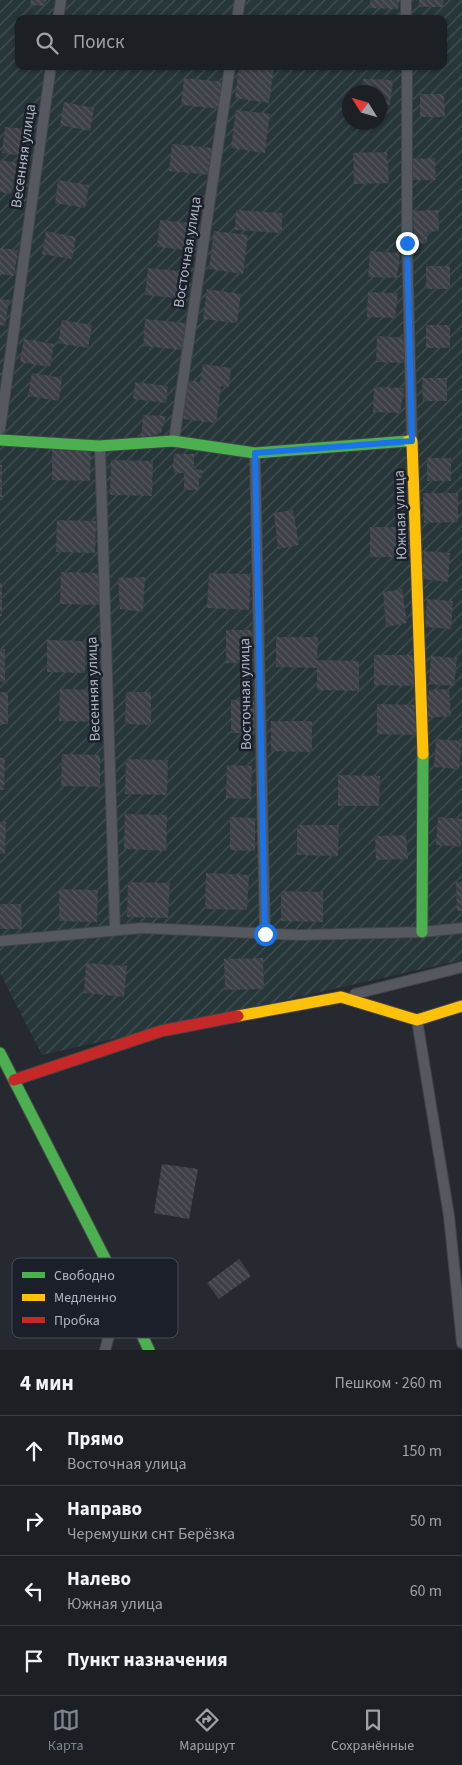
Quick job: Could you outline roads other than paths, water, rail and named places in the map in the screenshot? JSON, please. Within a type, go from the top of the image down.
[{"type":"street","points":[[0,440],[100,446],[173,441],[255,453],[412,441]]},
{"type":"street","name":"Южная улица","points":[[412,441],[423,744],[422,932]]},
{"type":"street","points":[[14,1080],[161,1031],[341,997],[417,1020],[462,1006]]},
{"type":"street","points":[[0,1053],[105,1258]]},
{"type":"street","points":[[143,1338],[149,1350]]},
{"type":"lane","points":[[59,15],[61,0]]},
{"type":"lane","points":[[238,15],[240,0]]},
{"type":"lane","points":[[406,0],[406,15]]},
{"type":"lane","name":"Весенняя улица","points":[[0,429],[50,70]]},
{"type":"lane","name":"Восточная улица","points":[[173,441],[229,70]]},
{"type":"lane","name":"Южная улица","points":[[407,70],[407,253],[412,441]]},
{"type":"lane","name":"Весенняя улица","points":[[100,446],[116,930]]},
{"type":"lane","name":"Восточная улица","points":[[255,453],[265,934]]},
{"type":"lane","points":[[0,941],[142,928],[299,935],[422,932],[462,928]]},
{"type":"lane","points":[[341,997],[462,967]]},
{"type":"lane","points":[[417,1020],[449,1216],[462,1343]]}]
